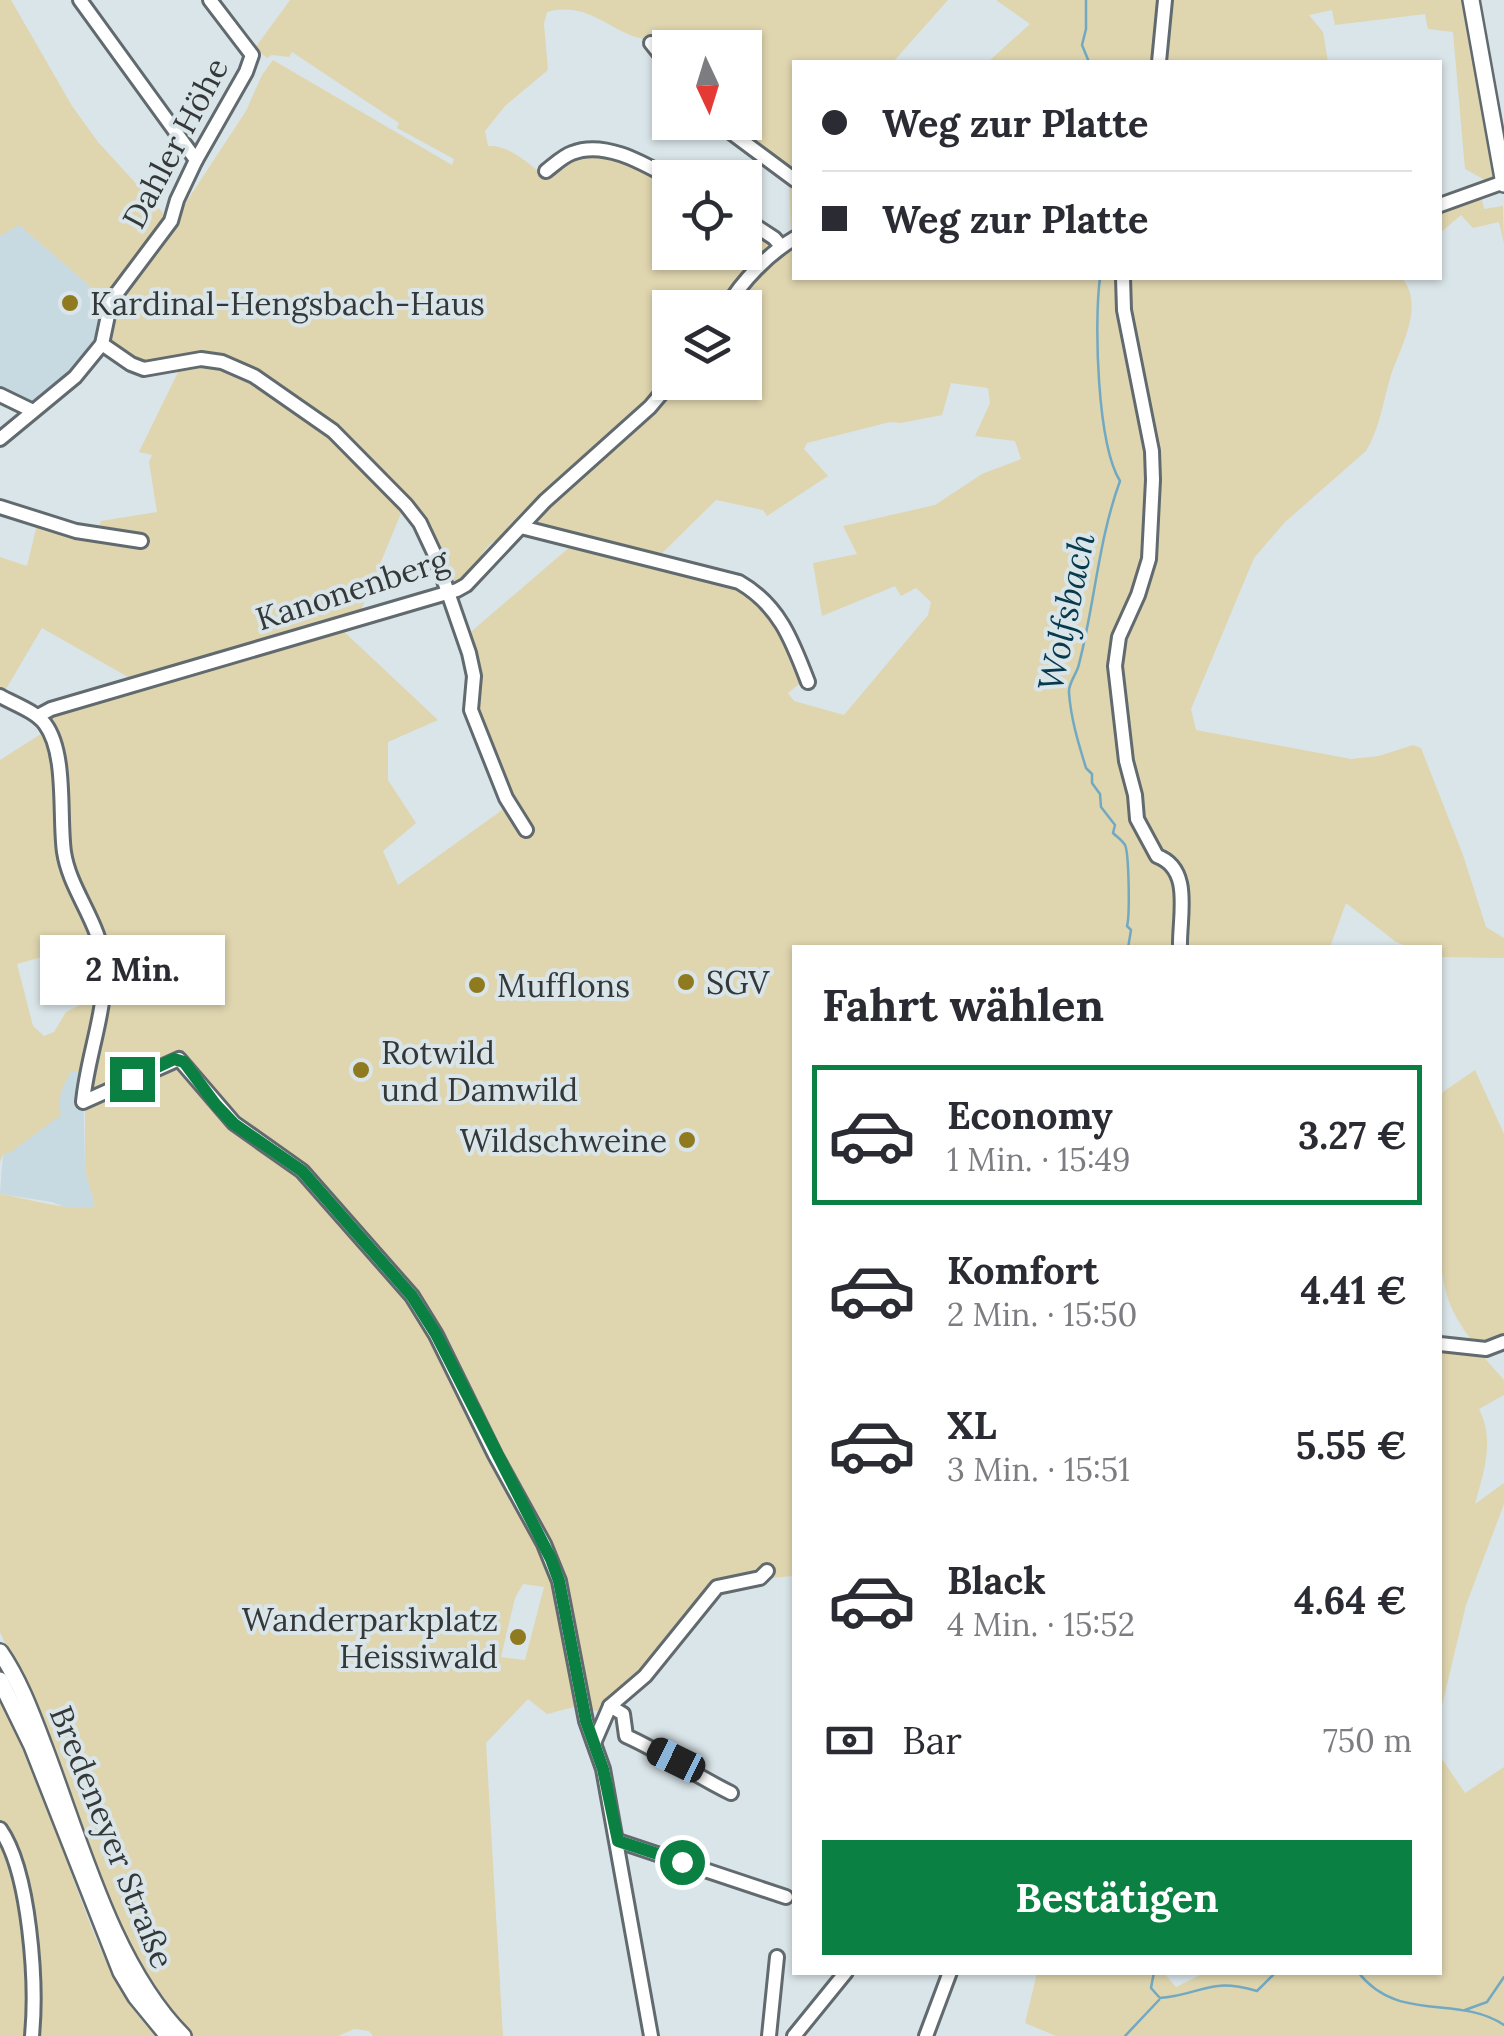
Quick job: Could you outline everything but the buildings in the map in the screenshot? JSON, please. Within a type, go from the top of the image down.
[{"type":"main road","points":[[1471,0],[1504,183]]},
{"type":"main road","name":"Bredeneyer Straße","points":[[0,1652],[30,1708],[132,1968],[162,2015],[183,2036]]},
{"type":"main road","name":"Bredeneyer Straße","points":[[0,1680],[32,1746],[121,1972],[136,1998],[168,2036]]},
{"type":"street","points":[[80,0],[196,160]]},
{"type":"street","name":"Dahler Höhe","points":[[0,439],[75,377],[102,344],[111,301],[171,221],[196,160],[246,72],[252,55],[210,0]]},
{"type":"street","points":[[1158,60],[1164,0]]},
{"type":"street","points":[[741,140],[792,178]]},
{"type":"street","points":[[546,171],[569,154],[588,149],[630,159],[652,169]]},
{"type":"street","points":[[1442,204],[1504,183]]},
{"type":"street","points":[[762,230],[781,246]]},
{"type":"street","points":[[737,290],[792,240]]},
{"type":"street","points":[[1123,280],[1124,310],[1145,410],[1153,480],[1149,559],[1119,638],[1115,666],[1137,819],[1157,856],[1167,859],[1178,872],[1182,888],[1180,945]]},
{"type":"street","points":[[102,344],[144,369],[190,360],[222,362],[254,376],[310,413],[358,456],[420,523],[472,664],[471,710],[506,798],[526,830]]},
{"type":"street","points":[[0,395],[33,410]]},
{"type":"street","name":"Kanonenberg","points":[[42,721],[51,709],[447,594],[466,585],[593,454],[655,400]]},
{"type":"street","points":[[0,508],[76,531],[141,541]]},
{"type":"street","points":[[522,527],[704,570],[739,582],[772,607],[790,633],[808,682]]},
{"type":"street","points":[[0,696],[42,721],[56,754],[66,861],[98,936],[103,986],[83,1102],[167,1062],[182,1060],[234,1124],[302,1171],[412,1296],[436,1334],[551,1559],[559,1581],[586,1721],[618,1841],[651,2036]]},
{"type":"street","points":[[1442,1344],[1486,1349],[1504,1342]]},
{"type":"street","points":[[594,1743],[610,1706],[645,1676],[717,1586],[760,1578],[767,1571]]},
{"type":"street","points":[[610,1706],[623,1714],[626,1736],[731,1793]]},
{"type":"street","points":[[0,1829],[18,1864],[34,1980],[32,2036]]},
{"type":"street","points":[[618,1841],[786,1897]]},
{"type":"street","points":[[768,2036],[777,1957]]},
{"type":"street","points":[[794,2036],[844,1975]]},
{"type":"street","points":[[926,2036],[949,1975]]},
{"type":"shaded area","points":[[0,0],[11,0],[72,106],[98,142],[163,213],[162,228],[106,300],[19,225],[0,236]]},
{"type":"shaded area","points":[[290,0],[948,0],[895,60],[792,60],[792,280],[1119,280],[1139,425],[1154,422],[1127,301],[1126,280],[1403,280],[1411,300],[1409,326],[1371,442],[1366,451],[1285,522],[1254,558],[1191,709],[1196,730],[1351,759],[1379,756],[1413,745],[1421,748],[1486,927],[1504,938],[1504,958],[1442,957],[1442,945],[1396,942],[1346,903],[1331,945],[792,945],[792,1576],[716,1582],[641,1675],[597,1711],[578,1706],[547,1714],[528,1699],[486,1743],[503,2036],[373,2036],[369,2031],[354,2029],[338,2036],[192,2036],[151,1991],[122,1938],[51,1750],[0,1632],[0,1194],[61,1206],[95,1206],[85,1170],[85,1109],[74,1105],[83,1070],[71,1072],[65,1082],[60,1098],[61,1115],[3,1154],[0,1162],[0,760],[52,727],[50,717],[339,627],[438,720],[388,742],[388,780],[416,823],[383,851],[398,885],[513,802],[473,707],[465,637],[578,540],[531,524],[541,510],[664,400],[762,400],[762,290],[745,290],[791,236],[789,183],[741,140],[762,140],[762,30],[652,30],[652,41],[577,11],[547,12],[544,24],[548,70],[505,106],[485,131],[488,146],[512,152],[549,179],[579,158],[593,155],[623,160],[652,174],[652,270],[751,270],[730,290],[652,290],[652,395],[506,536],[489,546],[468,576],[452,587],[430,537],[359,453],[234,364],[153,366],[122,355],[109,337],[119,298],[177,223],[273,60],[452,165],[454,159],[397,128],[399,123],[292,52],[289,57],[267,58],[255,48]],"holes":[[[951,383],[988,388],[990,403],[975,436],[1015,441],[1021,459],[982,474],[935,505],[843,526],[857,554],[813,563],[822,616],[895,586],[901,596],[916,588],[931,602],[928,615],[844,715],[794,701],[788,693],[803,681],[782,631],[761,604],[717,579],[652,563],[716,500],[763,510],[767,516],[828,476],[804,449],[807,443],[890,422],[942,415]],[[49,955],[57,974],[72,981],[94,971],[92,999],[66,1012],[54,1032],[44,1036],[33,1026],[17,964]],[[523,1584],[544,1587],[525,1660],[501,1657],[515,1598]]]},
{"type":"shaded area","points":[[996,0],[1162,0],[1155,60],[990,60],[1030,24]]},
{"type":"shaded area","points":[[1168,0],[1464,0],[1497,175],[1485,180],[1465,169],[1453,32],[1428,29],[1425,14],[1335,25],[1332,10],[1309,15],[1323,32],[1328,60],[1162,60]]},
{"type":"shaded area","points":[[1481,195],[1484,209],[1503,206],[1504,244],[1499,222],[1473,228],[1461,215],[1442,231],[1442,208]]},
{"type":"shaded area","points":[[18,224],[106,300],[99,340],[78,370],[32,402],[0,390],[0,236]]},
{"type":"shaded area","points":[[762,235],[772,241],[774,249],[762,260]]},
{"type":"shaded area","points":[[209,367],[239,376],[292,404],[404,506],[359,615],[135,681],[42,628],[3,694],[0,693],[0,557],[27,566],[37,525],[96,540],[101,521],[157,512],[149,462],[152,455],[139,452],[180,368]]},
{"type":"shaded area","points":[[83,1069],[85,1170],[95,1206],[74,1211],[52,1202],[0,1194],[3,1154],[59,1112],[58,1101],[70,1072]]},
{"type":"shaded area","points":[[1475,1070],[1504,1134],[1504,1334],[1474,1344],[1451,1307],[1442,1270],[1442,1093]]},
{"type":"shaded area","points":[[1442,1346],[1481,1354],[1504,1380],[1504,1395],[1479,1409],[1487,1444],[1475,1504],[1504,1483],[1504,1504],[1466,1605],[1442,1706]]},
{"type":"shaded area","points":[[0,1699],[112,1974],[156,2036],[38,2036],[38,1972],[15,1885],[30,2009],[26,2036],[0,2036]]},
{"type":"shaded area","points":[[1442,1759],[1465,1793],[1504,1767],[1504,2036],[1056,2036],[1025,2023],[1037,1975],[1166,1975],[1176,1987],[1200,1975],[1442,1975]]},
{"type":"waterway","name":"Wolfsbach","points":[[1086,0],[1082,45],[1088,60]]},
{"type":"waterway","name":"Wolfsbach","points":[[1100,280],[1097,323],[1102,412],[1106,440],[1120,481],[1069,693],[1086,768],[1100,794],[1101,807],[1115,825],[1113,833],[1126,850],[1128,945]]},
{"type":"waterway","name":"Wolfsbach","points":[[1153,1975],[1151,1988],[1159,1997]]},
{"type":"waterway","points":[[1160,1998],[1216,1986],[1257,1991],[1273,1975]]},
{"type":"waterway","points":[[1361,1975],[1391,1998],[1467,2011],[1504,2025]]},
{"type":"waterway","points":[[1465,2010],[1487,2002],[1504,1977]]},
{"type":"waterway","name":"Wolfsbach","points":[[1125,2036],[1159,2000]]},
{"type":"place","name":"Kardinal-Hengsbach-Haus","points":[[70,303]]},
{"type":"place","name":"SGV","points":[[686,982]]},
{"type":"place","name":"Mufflons","points":[[477,985]]},
{"type":"place","name":"Rotwild und Damwild","points":[[361,1070]]},
{"type":"place","name":"Wildschweine","points":[[687,1140]]},
{"type":"place","name":"Wanderparkplatz Heissiwald","points":[[518,1637]]},
{"type":"route","points":[[132,1079],[174,1059],[184,1062],[234,1124],[302,1171],[422,1310],[551,1559],[559,1581],[586,1721],[603,1769],[618,1841],[682,1862]]}]
